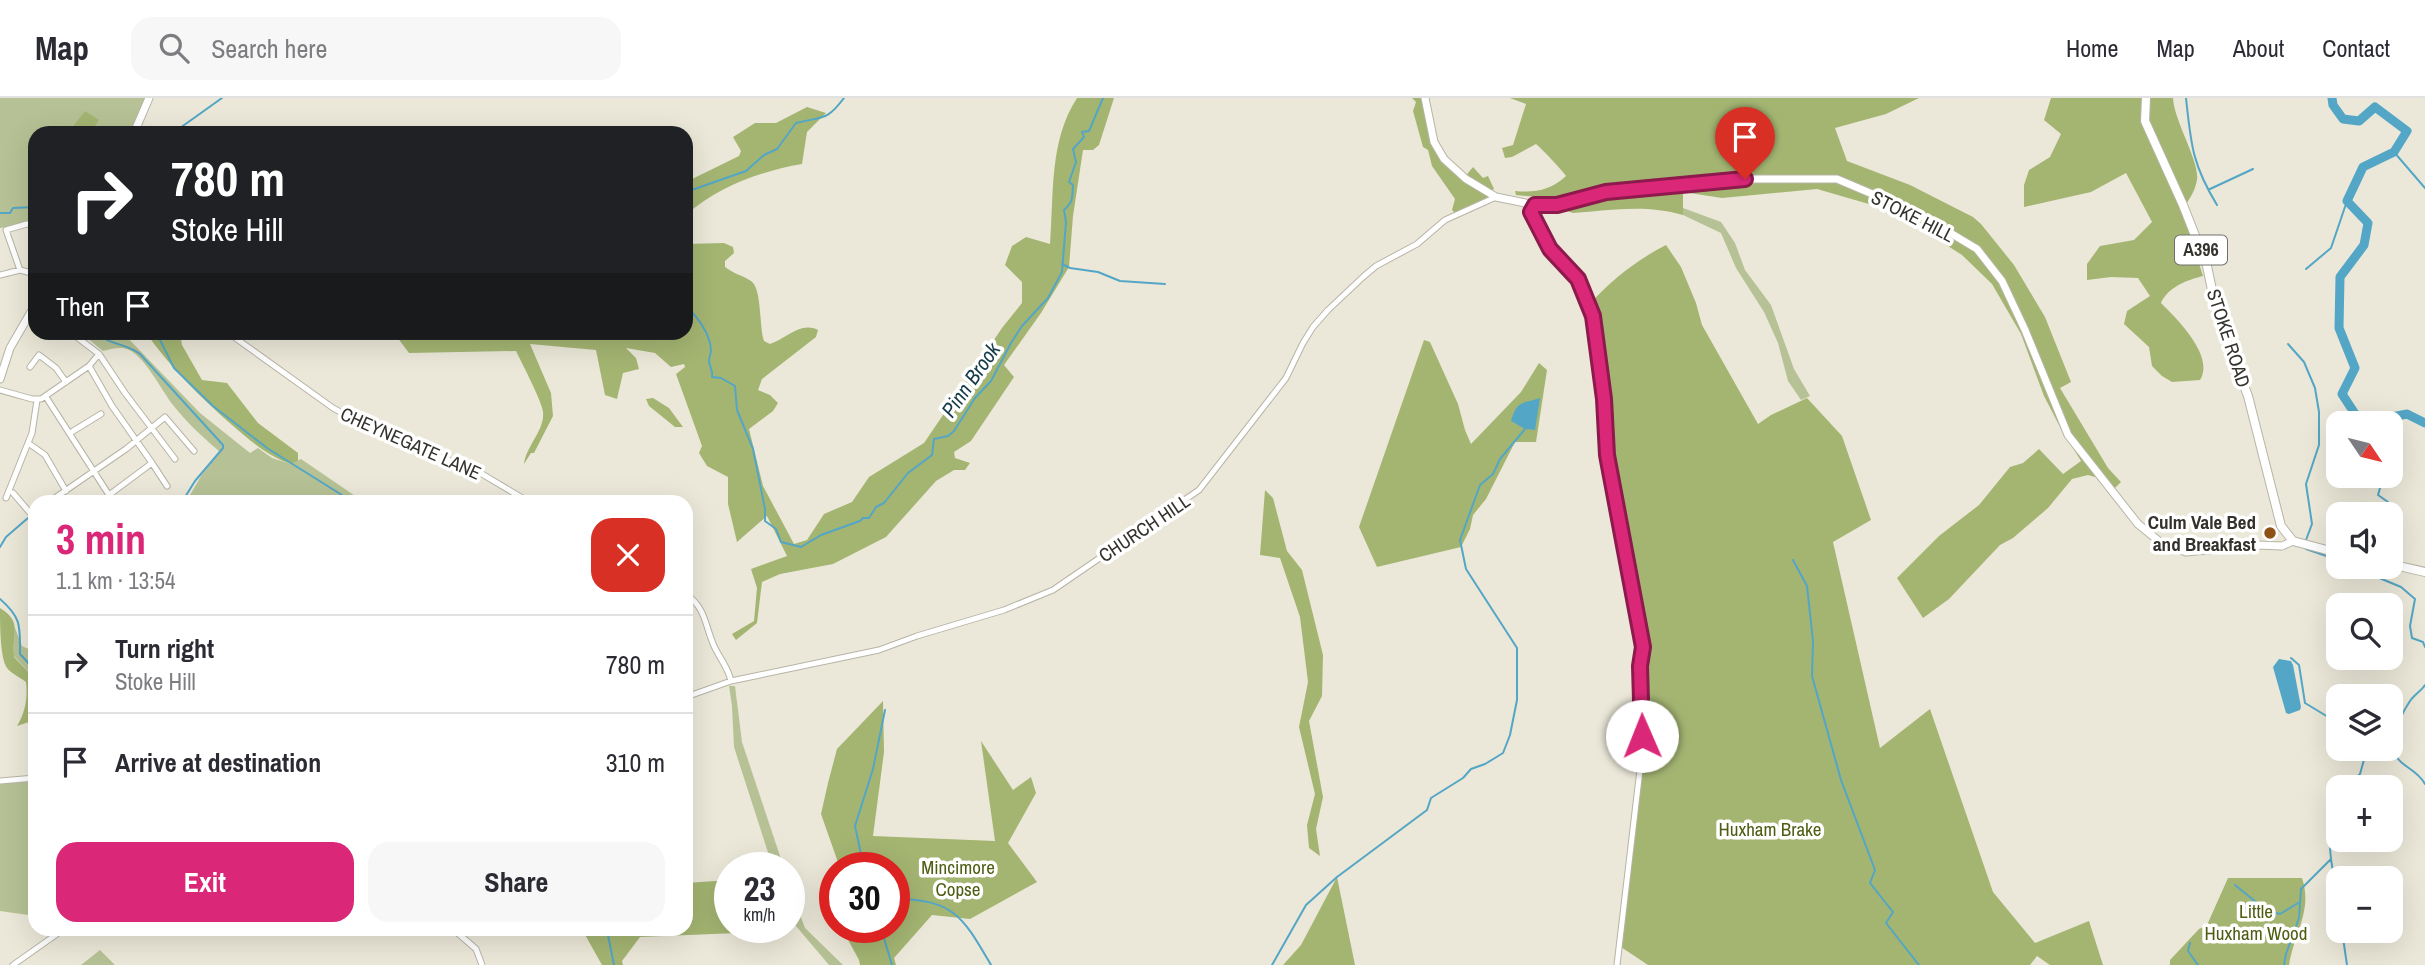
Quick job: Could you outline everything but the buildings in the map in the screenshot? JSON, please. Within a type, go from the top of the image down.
[{"type":"main road","name":"STOKE ROAD","points":[[2146,98],[2145,121],[2183,205],[2207,267],[2218,319],[2248,396],[2277,518],[2284,532],[2293,541]]},
{"type":"main road","points":[[2293,541],[2326,550]]},
{"type":"main road","points":[[2403,567],[2425,572]]},
{"type":"street","points":[[137,126],[149,98]]},
{"type":"street","name":"STOKE HILL","points":[[1425,98],[1434,142],[1444,159],[1466,179],[1496,197],[1523,202],[1533,208],[1557,205],[1606,192],[1745,179],[1837,179],[1917,213],[1976,249],[2002,281],[2068,435],[2138,524],[2160,542],[2186,552],[2256,545],[2282,546],[2293,541]]},
{"type":"street","name":"CHURCH HILL","points":[[693,695],[731,681],[879,650],[1004,610],[1053,590],[1199,489],[1286,378],[1314,327],[1363,277],[1417,244],[1445,220],[1496,197]]},
{"type":"street","points":[[1533,208],[1550,249],[1578,279],[1593,316],[1604,399],[1607,455],[1643,647],[1640,666],[1641,761],[1616,965]]},
{"type":"street","points":[[20,270],[3,230],[28,224]]},
{"type":"street","points":[[0,275],[20,270],[28,272]]},
{"type":"street","points":[[0,379],[10,348],[28,317]]},
{"type":"street","points":[[81,340],[99,354],[175,459]]},
{"type":"street","name":"CHEYNEGATE LANE","points":[[238,340],[333,408],[370,428],[482,474],[517,495]]},
{"type":"street","points":[[0,390],[37,400],[46,397],[89,366],[99,354]]},
{"type":"street","points":[[30,367],[39,355],[56,368],[66,383]]},
{"type":"street","points":[[89,366],[112,406],[138,439],[167,486]]},
{"type":"street","points":[[46,397],[109,495],[154,466]]},
{"type":"street","points":[[6,498],[32,433],[37,400]]},
{"type":"street","points":[[70,433],[101,414]]},
{"type":"street","points":[[60,495],[165,417],[194,451]]},
{"type":"street","points":[[31,444],[45,455],[66,491]]},
{"type":"street","points":[[13,493],[28,507]]},
{"type":"street","points":[[693,601],[702,610],[714,646],[729,671],[731,681]]},
{"type":"street","points":[[0,781],[28,779]]},
{"type":"street","points":[[13,965],[54,936]]},
{"type":"street","points":[[461,936],[476,948],[482,965]]},
{"type":"green space","points":[[0,98],[147,98],[135,126],[28,126],[28,223],[0,228]]},
{"type":"green space","points":[[1077,98],[1114,98],[1099,145],[1093,150],[1083,150],[1069,267],[1004,365],[1014,377],[971,441],[954,452],[955,458],[970,463],[965,470],[954,470],[936,481],[886,537],[833,564],[780,574],[762,582],[757,623],[736,640],[732,634],[754,621],[757,588],[751,569],[787,556],[767,516],[737,542],[728,504],[728,477],[707,466],[699,453],[702,446],[676,374],[685,367],[684,364],[671,367],[655,353],[626,348],[636,358],[639,369],[623,373],[617,399],[605,395],[596,350],[530,344],[551,393],[553,416],[534,453],[531,453],[524,464],[541,425],[543,412],[516,351],[409,353],[399,340],[693,340],[693,244],[724,243],[733,247],[734,253],[725,261],[725,267],[755,285],[764,341],[770,344],[776,342],[799,329],[818,330],[816,337],[762,379],[758,390],[770,395],[778,403],[773,411],[749,429],[763,486],[794,544],[807,540],[824,514],[852,502],[869,477],[924,443],[1022,303],[1022,282],[1005,265],[1012,246],[1026,237],[1050,244],[1054,168],[1068,115]]},
{"type":"green space","points":[[1412,98],[1422,98],[1434,147],[1464,178],[1473,167],[1483,178],[1488,176],[1494,189],[1489,192],[1492,200],[1459,217],[1452,210],[1455,199],[1432,166],[1428,150],[1423,147],[1413,111],[1416,102]]},
{"type":"green space","points":[[1510,98],[1919,98],[1886,114],[1835,128],[1847,161],[1910,185],[1973,217],[1981,224],[2014,265],[2045,317],[2071,382],[2060,388],[2108,468],[2121,482],[2113,490],[2106,480],[2088,475],[2072,479],[2048,508],[2013,538],[2000,545],[1949,599],[1923,618],[1897,578],[1939,536],[1979,505],[2010,467],[2023,463],[2039,449],[2063,474],[2081,461],[2044,396],[2021,334],[1992,284],[1962,255],[1893,211],[1817,189],[1722,198],[1683,192],[1683,215],[1642,209],[1573,213],[1567,211],[1561,199],[1516,195],[1515,191],[1536,191],[1549,187],[1566,176],[1536,144],[1505,158],[1502,148],[1513,145],[1526,104]]},
{"type":"green space","points":[[2051,98],[2173,98],[2197,172],[2195,188],[2182,210],[2203,276],[2173,288],[2161,303],[2184,328],[2198,349],[2203,370],[2200,380],[2172,382],[2162,376],[2152,366],[2149,347],[2124,324],[2127,311],[2150,296],[2138,278],[2087,280],[2087,264],[2100,246],[2134,240],[2152,222],[2126,173],[2091,192],[2024,207],[2024,185],[2029,170],[2050,157],[2061,134],[2044,120]]},
{"type":"green space","points":[[807,107],[826,113],[807,132],[802,164],[740,182],[711,196],[693,209],[693,179],[739,156],[741,151],[733,137],[755,123],[776,123]]},
{"type":"green space","points":[[85,111],[99,120],[95,126],[73,126]]},
{"type":"green space","points":[[1683,208],[1721,222],[1735,243],[1745,270],[1771,305],[1794,369],[1810,396],[1801,400],[1788,381],[1778,343],[1764,312],[1736,268],[1721,233],[1683,215]]},
{"type":"green space","name":"Huxham Brake","points":[[1666,245],[1681,267],[1702,325],[1758,424],[1807,398],[1842,436],[1871,520],[1833,542],[1880,748],[1930,709],[1993,892],[2035,943],[2089,921],[2103,965],[2050,965],[2037,956],[2030,965],[1648,965],[1618,945],[1643,744],[1653,736],[1643,729],[1640,647],[1608,483],[1599,356],[1586,308],[1623,272]]},
{"type":"green space","points":[[90,340],[130,340],[200,413],[250,453],[258,448],[272,458],[291,464],[301,459],[354,495],[190,495],[220,452],[178,411],[135,354],[123,348],[103,351]]},
{"type":"green space","points":[[151,340],[181,340],[202,380],[227,383],[258,423],[298,453],[298,461],[291,464],[282,461],[246,437],[165,358]]},
{"type":"green space","points":[[1424,340],[1430,342],[1458,404],[1471,444],[1521,392],[1539,363],[1547,370],[1536,442],[1515,442],[1486,499],[1473,515],[1470,529],[1461,547],[1377,567],[1359,527]]},
{"type":"green space","points":[[653,398],[669,408],[683,427],[675,427],[649,406],[646,399]]},
{"type":"green space","points":[[1265,490],[1273,498],[1287,551],[1302,570],[1323,655],[1322,696],[1309,721],[1323,797],[1316,829],[1320,856],[1309,848],[1307,825],[1315,794],[1299,727],[1308,682],[1300,617],[1280,558],[1260,555]]},
{"type":"green space","points":[[0,608],[14,624],[14,657],[28,672],[28,722],[17,726],[25,705],[26,682],[7,668],[1,640]]},
{"type":"green space","points":[[15,628],[22,646],[28,649],[28,671],[13,655]]},
{"type":"green space","points":[[729,686],[735,686],[742,742],[779,852],[768,852],[734,747]]},
{"type":"green space","name":"Mincimore Copse","points":[[883,701],[884,752],[873,836],[995,841],[981,741],[1013,790],[1031,777],[1036,793],[1008,843],[1037,882],[970,919],[932,915],[910,940],[910,852],[834,852],[821,814],[837,749]]},
{"type":"green space","points":[[28,781],[28,915],[0,911],[0,784]]},
{"type":"green space","points":[[1337,877],[1355,965],[1283,965],[1301,945]]},
{"type":"green space","name":"Little Huxham Wood","points":[[2228,878],[2302,878],[2305,890],[2304,911],[2289,965],[2170,965],[2170,960],[2199,929],[2207,925]]},
{"type":"green space","points":[[714,881],[714,934],[693,935],[693,883]]},
{"type":"green space","points":[[805,928],[843,965],[829,965],[805,937]]},
{"type":"green space","points":[[586,936],[664,936],[640,937],[622,961],[623,965],[602,965]]},
{"type":"green space","name":"Mincimore Copse","points":[[850,943],[907,943],[894,958],[896,965],[860,965]]},
{"type":"green space","points":[[100,950],[115,965],[81,965]]},
{"type":"water","points":[[1540,398],[1535,430],[1525,429],[1511,421],[1518,406]]},
{"type":"water","points":[[2279,659],[2291,661],[2293,665],[2301,707],[2289,714],[2286,713],[2273,667]]},
{"type":"waterway","points":[[183,126],[222,98]]},
{"type":"waterway","points":[[693,190],[746,171],[764,155],[777,149],[796,123],[828,115],[844,98]]},
{"type":"waterway","name":"Pinn Brook","points":[[693,314],[708,337],[712,377],[721,378],[735,386],[737,410],[753,449],[765,521],[776,529],[781,542],[801,547],[821,535],[869,518],[908,473],[932,455],[934,439],[948,436],[954,431],[975,398],[991,381],[1022,326],[1048,298],[1062,272],[1066,222],[1064,210],[1072,199],[1073,185],[1069,182],[1076,162],[1073,149],[1084,137],[1082,132],[1089,131],[1103,98]]},
{"type":"waterway","points":[[2186,98],[2194,153],[2202,177],[2217,205]]},
{"type":"waterway","points":[[2332,98],[2333,105],[2343,119],[2359,121],[2375,107],[2407,131],[2394,152],[2363,167],[2347,201],[2368,223],[2364,245],[2340,277],[2339,328],[2355,368],[2342,394],[2361,423],[2407,414],[2425,423]]},
{"type":"waterway","points":[[2394,152],[2425,188]]},
{"type":"waterway","points":[[2210,189],[2253,169]]},
{"type":"waterway","points":[[2306,269],[2331,248],[2347,201]]},
{"type":"waterway","name":"Pinn Brook","points":[[0,213],[10,213],[13,208],[28,207]]},
{"type":"waterway","points":[[1062,264],[1070,268],[1098,272],[1120,281],[1165,284]]},
{"type":"waterway","points":[[109,340],[140,354],[223,445],[186,495]]},
{"type":"waterway","points":[[160,340],[174,368],[213,406],[267,448],[342,495]]},
{"type":"waterway","points":[[2288,344],[2304,362],[2315,388],[2319,412],[2319,445],[2306,484],[2312,524],[2306,540]]},
{"type":"waterway","points":[[1272,965],[1306,905],[1337,877],[1427,810],[1431,798],[1463,778],[1471,769],[1503,753],[1510,735],[1517,700],[1517,648],[1466,569],[1460,540],[1480,485],[1493,474],[1500,459],[1525,429]]},
{"type":"waterway","points":[[2380,488],[2378,495],[2388,502]]},
{"type":"waterway","points":[[0,547],[6,537],[28,518]]},
{"type":"waterway","points":[[2306,549],[2326,556]]},
{"type":"waterway","points":[[1793,560],[1807,586],[1813,641],[1812,676],[1841,780],[1875,870],[1870,883],[1893,912],[1886,923],[1919,965]]},
{"type":"waterway","points":[[2382,579],[2401,587],[2415,599],[2410,626],[2412,638],[2423,642],[2425,647]]},
{"type":"waterway","points":[[0,599],[16,618],[20,654],[28,663]]},
{"type":"waterway","points":[[2291,658],[2299,665],[2305,703],[2326,716]]},
{"type":"waterway","points":[[2425,685],[2406,707],[2398,723],[2394,741],[2396,756],[2425,784]]},
{"type":"waterway","points":[[861,852],[855,826],[873,769],[885,710]]},
{"type":"waterway","points":[[2359,775],[2364,761]]},
{"type":"waterway","points":[[2284,965],[2299,918],[2301,889],[2331,859],[2330,852]]},
{"type":"waterway","points":[[2331,859],[2332,866]]},
{"type":"waterway","points":[[2235,885],[2267,911],[2280,914],[2298,903]]},
{"type":"waterway","points":[[910,900],[944,907],[954,914],[972,934],[991,965]]},
{"type":"waterway","points":[[608,936],[614,965]]},
{"type":"waterway","points":[[885,943],[892,965]]},
{"type":"waterway","points":[[2190,943],[2188,951],[2198,965]]},
{"type":"waterway","points":[[2344,943],[2347,965]]},
{"type":"place","name":"Culm Vale Bed and Breakfast","points":[[2270,533]]},
{"type":"route","points":[[1642,736],[1640,666],[1643,647],[1607,455],[1604,399],[1593,316],[1578,279],[1550,249],[1531,212],[1535,205],[1557,205],[1606,192],[1745,179]]}]
